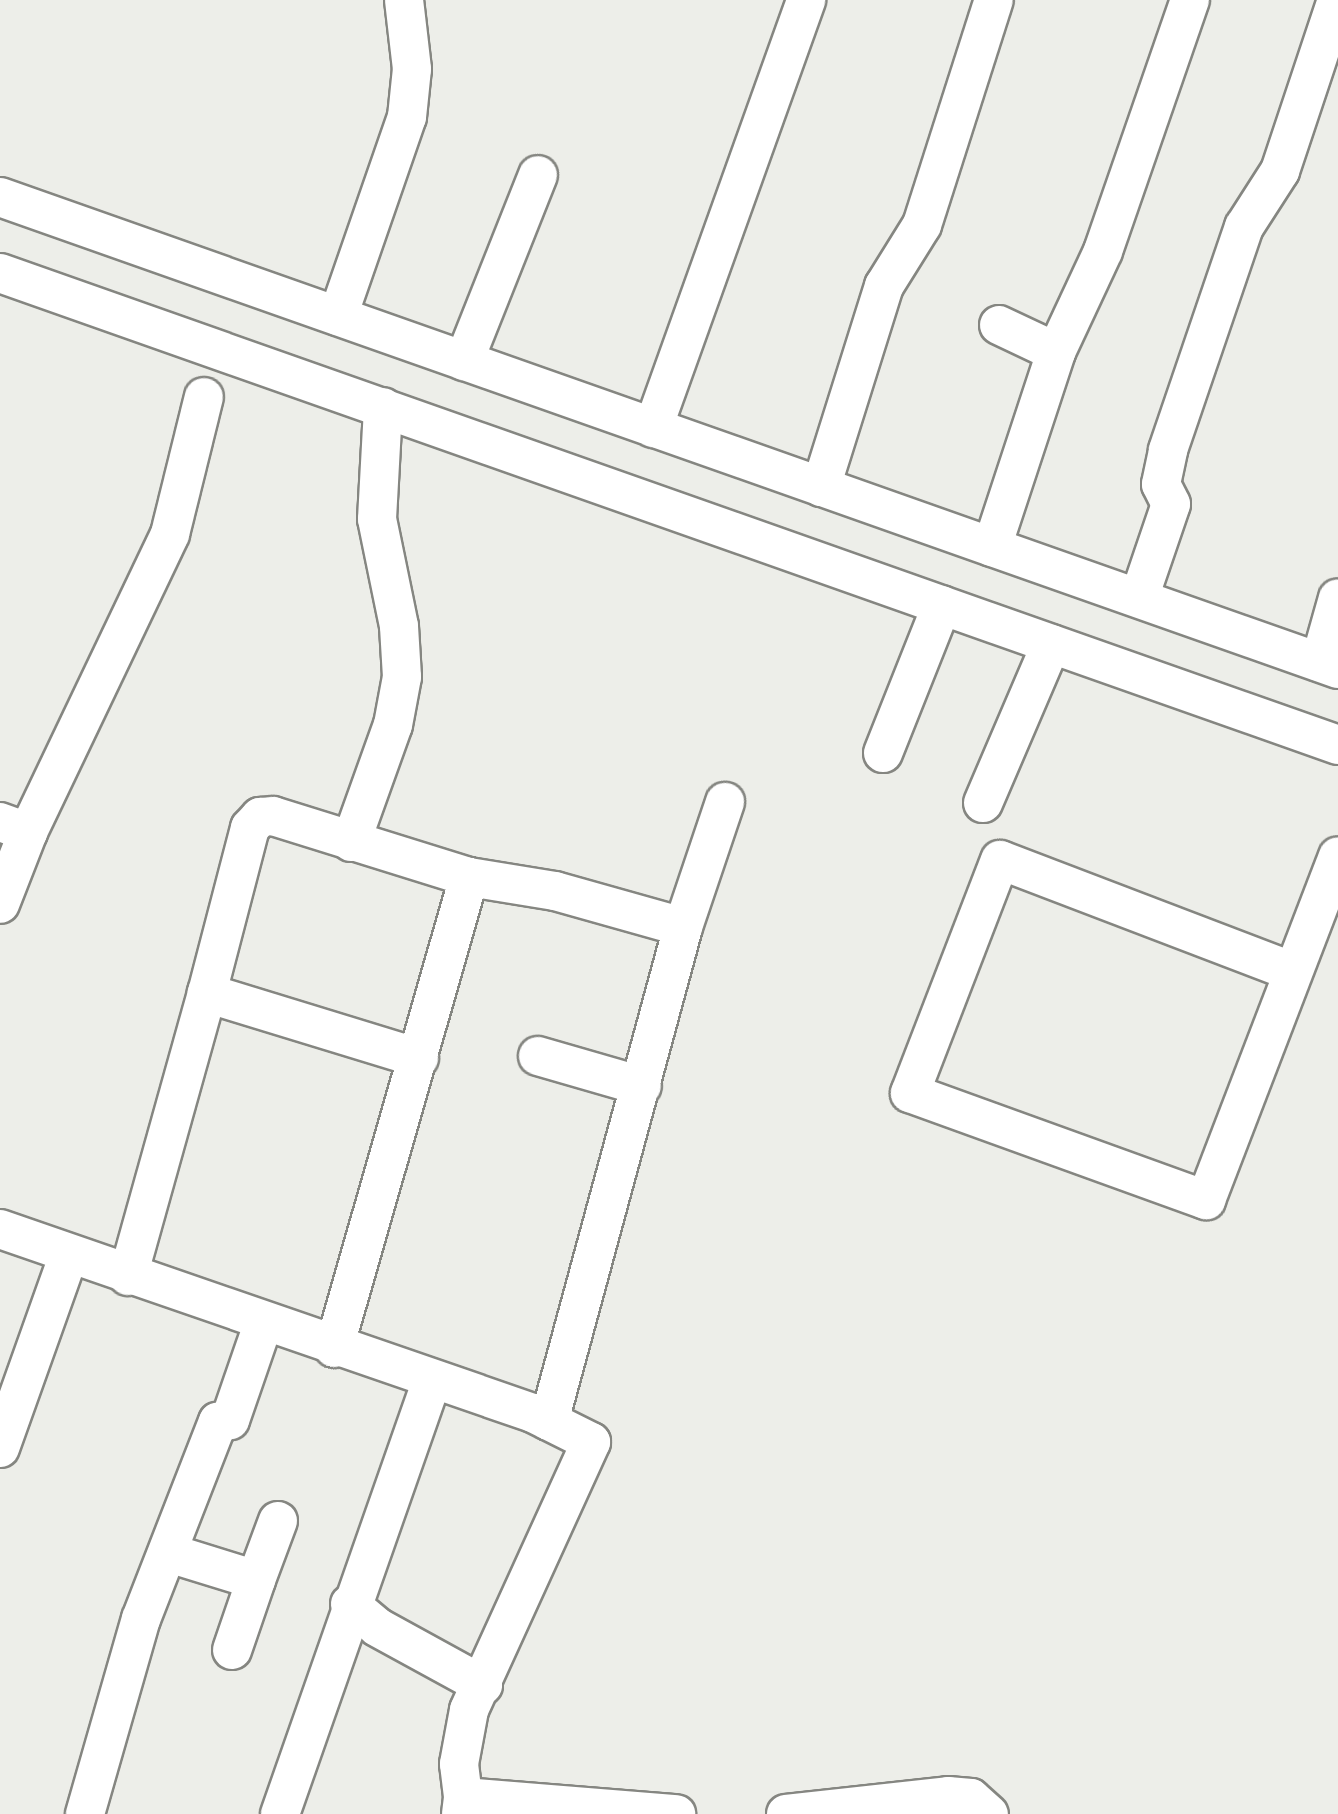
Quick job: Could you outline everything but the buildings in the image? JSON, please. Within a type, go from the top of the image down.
[{"type":"street","points":[[338,316],[407,117],[412,69],[404,0]]},
{"type":"street","points":[[653,428],[806,0]]},
{"type":"street","points":[[821,487],[884,286],[922,225],[995,0]]},
{"type":"street","points":[[992,547],[1056,352],[1102,251],[1190,0]]},
{"type":"street","points":[[1139,598],[1171,504],[1161,484],[1168,450],[1244,227],[1280,172],[1337,0]]},
{"type":"street","points":[[464,361],[538,175]]},
{"type":"street","points":[[0,197],[1329,665],[1338,598]]},
{"type":"street","points":[[0,273],[1338,745]]},
{"type":"street","points":[[999,325],[1056,352]]},
{"type":"street","points":[[0,904],[14,827],[170,534],[204,397]]},
{"type":"street","points":[[351,842],[393,725],[402,677],[399,626],[377,519],[383,407]]},
{"type":"street","points":[[883,753],[942,605]]},
{"type":"street","points":[[983,803],[1051,644]]},
{"type":"street","points":[[549,1421],[684,927],[725,802]]},
{"type":"street","points":[[128,1276],[250,828],[260,817],[469,877],[555,891],[684,927]]},
{"type":"street","points":[[1291,971],[1000,860],[910,1093],[1206,1200],[1291,971],[1338,856]]},
{"type":"street","points":[[334,1348],[469,877]]},
{"type":"street","points":[[207,993],[419,1058]]},
{"type":"street","points":[[538,1056],[642,1086]]},
{"type":"street","points":[[0,1229],[263,1324],[549,1421],[591,1442],[483,1685],[469,1710],[459,1764],[462,1805],[676,1814]]},
{"type":"street","points":[[0,1448],[68,1254]]},
{"type":"street","points":[[85,1814],[141,1619],[218,1422],[230,1420],[263,1324]]},
{"type":"street","points":[[280,1814],[350,1604],[432,1380]]},
{"type":"street","points":[[232,1650],[278,1521]]},
{"type":"street","points":[[169,1553],[256,1580]]},
{"type":"street","points":[[350,1604],[377,1627],[483,1685]]},
{"type":"street","points":[[786,1814],[947,1796],[971,1798],[989,1814]]}]
